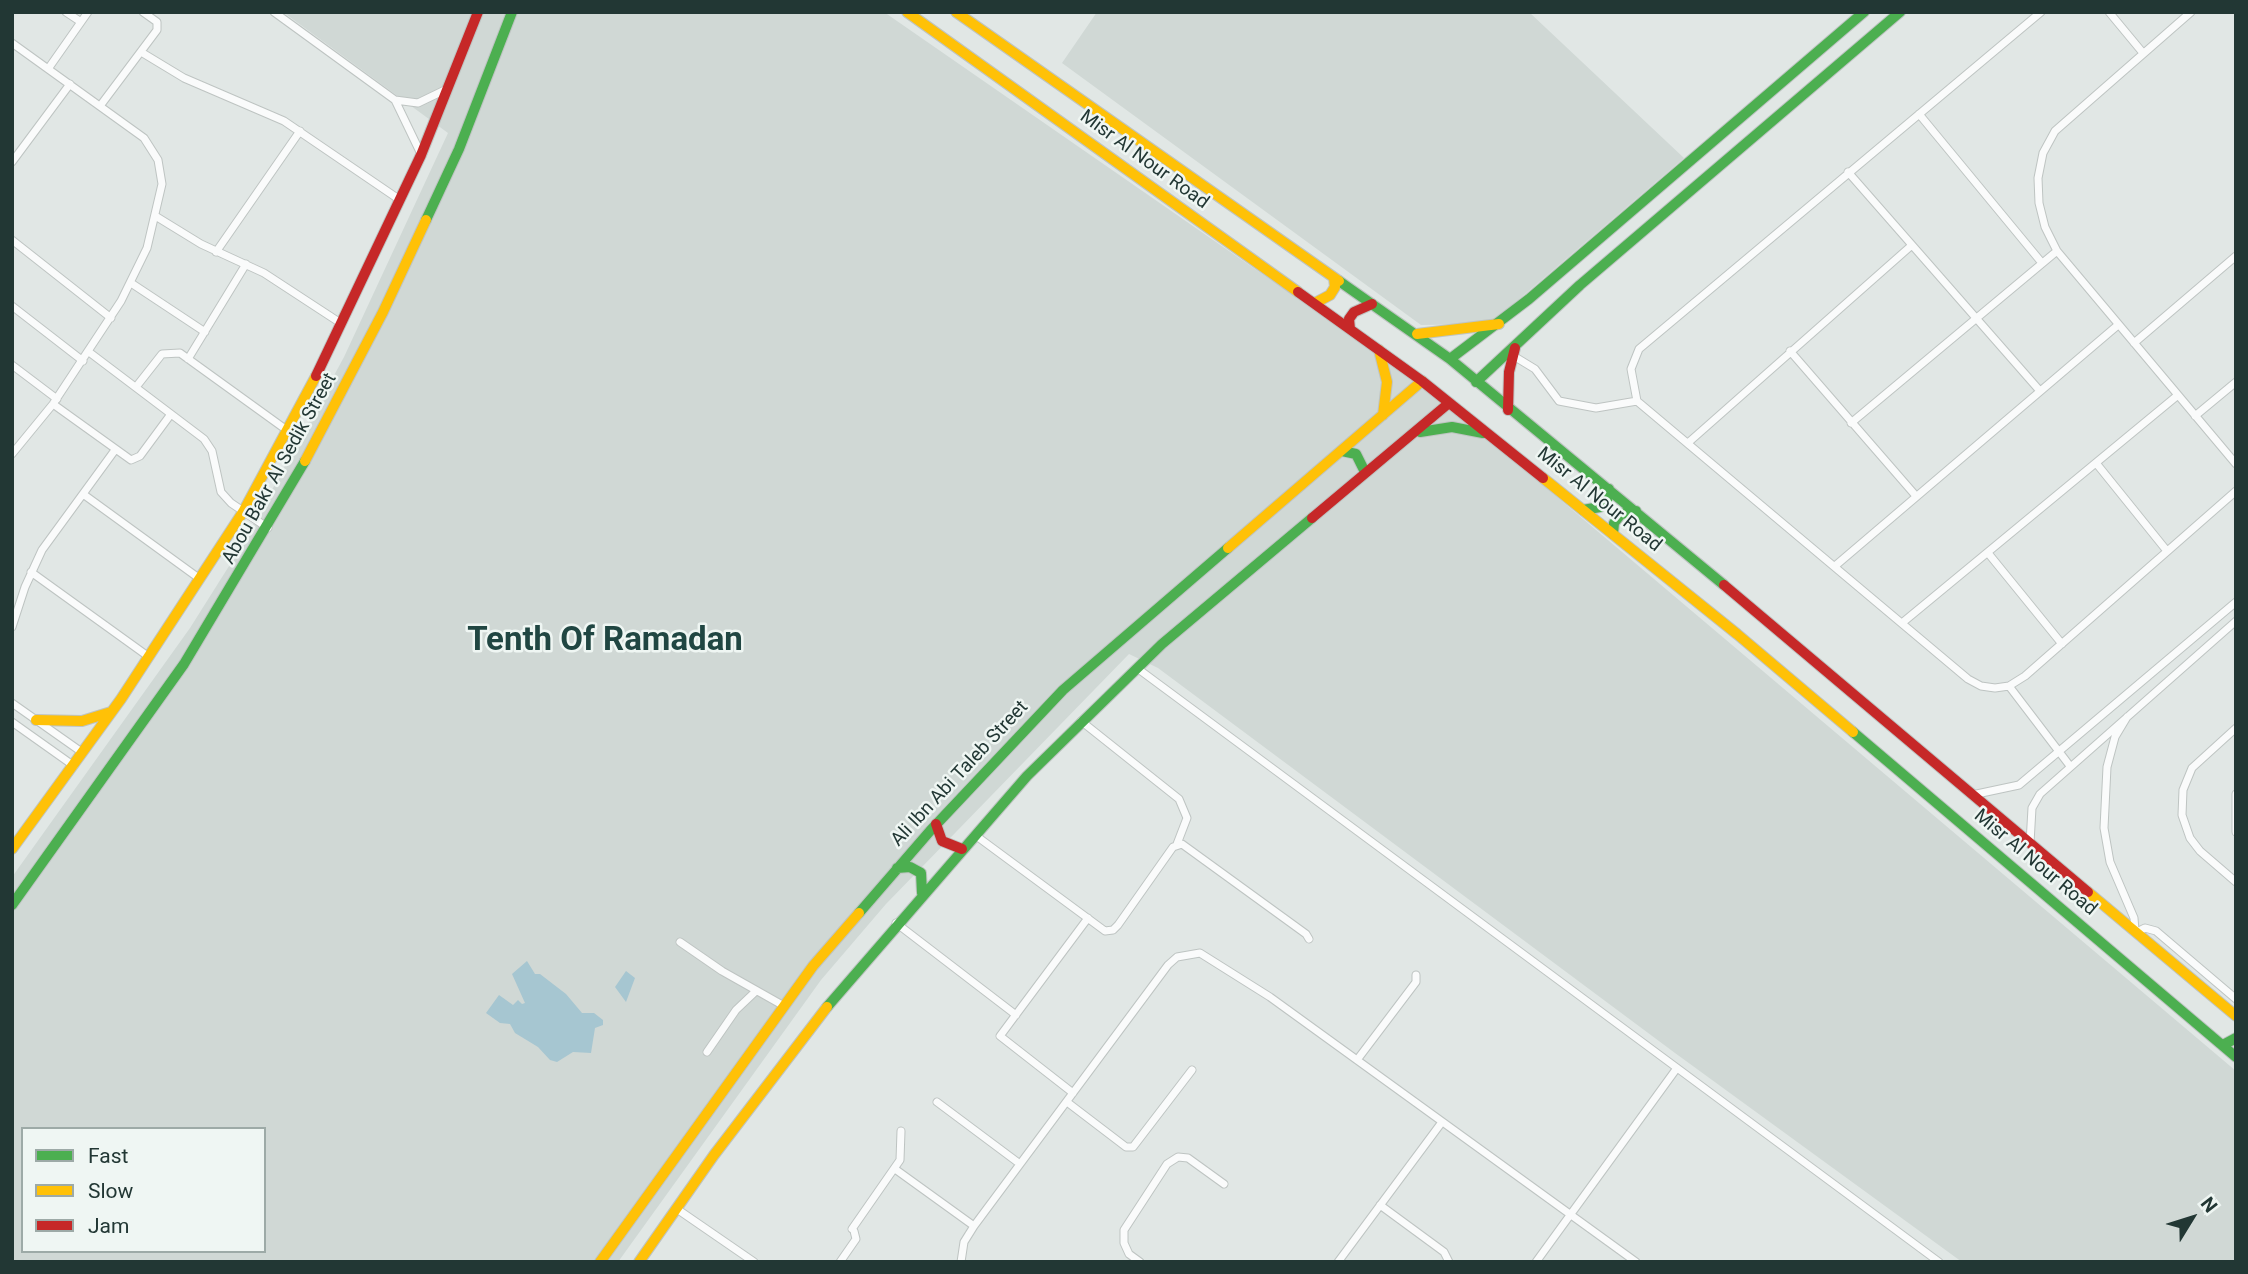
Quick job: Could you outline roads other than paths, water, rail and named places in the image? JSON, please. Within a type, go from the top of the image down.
[{"type":"street","points":[[66,12],[81,22]]},
{"type":"street","points":[[48,69],[88,12]]},
{"type":"street","points":[[100,106],[158,28],[155,20],[144,12]]},
{"type":"street","points":[[274,12],[395,100],[418,103],[430,100],[450,87]]},
{"type":"street","name":"Abou Bakr Al Sedik Street","points":[[12,849],[74,766],[149,657],[243,512],[342,324],[421,155],[478,12]]},
{"type":"street","name":"Abou Bakr Al Sedik Street","points":[[12,905],[184,664],[268,528],[334,409],[383,312],[459,149],[512,12]]},
{"type":"street","name":"Misr Al Nour Road","points":[[907,12],[1315,303],[1450,403],[1747,643],[2236,1057]]},
{"type":"street","name":"Misr Al Nour Road","points":[[956,12],[1450,359],[1508,410],[1636,510],[2236,1016]]},
{"type":"street","points":[[1450,359],[1529,299],[1864,12]]},
{"type":"street","points":[[1476,382],[1544,316],[1900,12]]},
{"type":"street","points":[[2040,12],[1639,349],[1631,369],[1637,401],[1968,679],[1981,686],[2009,686],[2062,644],[2236,491]]},
{"type":"street","points":[[2109,12],[2143,53]]},
{"type":"street","points":[[2191,12],[2055,131],[2043,153],[2038,178],[2039,203],[2045,227],[2057,251],[2236,464]]},
{"type":"street","points":[[12,43],[144,138],[158,160],[162,184],[157,217],[131,283],[55,402],[12,454]]},
{"type":"street","points":[[141,52],[184,78],[266,111],[300,131],[400,200]]},
{"type":"street","points":[[12,162],[70,85]]},
{"type":"street","points":[[395,100],[421,155]]},
{"type":"street","points":[[1919,114],[2042,263]]},
{"type":"street","points":[[216,252],[300,131]]},
{"type":"street","points":[[1848,172],[2040,391]]},
{"type":"street","points":[[157,217],[216,252],[246,264],[342,324]]},
{"type":"street","points":[[12,240],[111,318]]},
{"type":"street","points":[[1689,442],[1912,245]]},
{"type":"street","points":[[1851,423],[2057,251]]},
{"type":"street","points":[[2134,342],[2236,256]]},
{"type":"street","points":[[188,359],[246,264]]},
{"type":"street","points":[[1315,303],[1330,295],[1335,287],[1334,278]]},
{"type":"street","points":[[131,283],[205,332]]},
{"type":"street","points":[[1529,299],[1544,316]]},
{"type":"street","points":[[1350,329],[1349,319],[1354,313],[1364,305],[1372,304]]},
{"type":"street","points":[[12,306],[83,361]]},
{"type":"street","points":[[1417,334],[1499,324]]},
{"type":"street","points":[[1835,566],[2118,325]]},
{"type":"street","points":[[1508,410],[1511,354],[1518,342]]},
{"type":"street","points":[[1379,350],[1387,382],[1383,415]]},
{"type":"street","points":[[136,387],[162,354],[171,351],[188,359],[288,431]]},
{"type":"street","points":[[1790,351],[1916,496]]},
{"type":"street","points":[[89,352],[204,439],[212,451],[221,492],[243,512],[268,528]]},
{"type":"street","points":[[1511,354],[1535,369],[1559,401],[1595,408],[1637,401]]},
{"type":"street","points":[[12,365],[127,459],[136,460],[171,414]]},
{"type":"street","name":"Ali Ibn Abi Taleb Street","points":[[600,1262],[813,966],[936,824],[1063,690],[1422,382]]},
{"type":"street","points":[[2195,415],[2236,382]]},
{"type":"street","points":[[1902,623],[2178,395]]},
{"type":"street","points":[[642,1260],[787,1058],[896,923],[1027,776],[1137,667],[1450,403]]},
{"type":"street","points":[[1414,434],[1452,427],[1490,435]]},
{"type":"street","points":[[12,627],[31,572],[42,551],[115,450]]},
{"type":"street","points":[[1342,451],[1356,454],[1365,472]]},
{"type":"street","points":[[2096,463],[2167,551]]},
{"type":"street","points":[[1583,510],[1600,507],[1607,500],[1609,489]]},
{"type":"street","points":[[83,494],[200,579]]},
{"type":"street","points":[[1613,534],[1614,523],[1621,514],[1636,510]]},
{"type":"street","points":[[1987,553],[2062,644]]},
{"type":"street","points":[[31,572],[149,657]]},
{"type":"street","points":[[1971,795],[2019,785],[2236,602]]},
{"type":"street","points":[[2031,843],[2032,808],[2040,794],[2236,621]]},
{"type":"street","points":[[2185,647],[2194,657]]},
{"type":"street","points":[[1137,667],[1939,1262]]},
{"type":"street","points":[[2009,686],[2070,766]]},
{"type":"street","points":[[12,703],[83,753]]},
{"type":"street","points":[[36,720],[82,721],[111,712]]},
{"type":"street","points":[[2130,712],[2115,737],[2107,767],[2103,807],[2110,862],[2134,918],[2136,931],[2145,928],[2156,931],[2236,999]]},
{"type":"street","points":[[975,835],[1105,931],[1113,930],[1177,844],[1187,818],[1179,799],[1081,721]]},
{"type":"street","points":[[12,722],[74,766]]},
{"type":"street","points":[[2236,727],[2192,768],[2183,790],[2182,815],[2190,838],[2200,851],[2236,881]]},
{"type":"street","points":[[54,752],[63,739]]},
{"type":"street","points":[[2236,794],[2236,832]]},
{"type":"street","points":[[936,824],[942,841],[962,849]]},
{"type":"street","points":[[1177,844],[1263,902],[1309,939]]},
{"type":"street","points":[[897,868],[910,867],[920,873],[922,893]]},
{"type":"street","points":[[1073,1093],[1000,1036],[1088,918]]},
{"type":"street","points":[[896,923],[1016,1015]]},
{"type":"street","points":[[680,942],[784,1006]]},
{"type":"street","points":[[961,1262],[964,1242],[974,1226],[1168,965],[1188,953],[1211,957],[1636,1262]]},
{"type":"street","points":[[1357,1060],[1416,982],[1416,975]]},
{"type":"street","points":[[707,1052],[736,1010],[756,991]]},
{"type":"street","points":[[2223,1045],[2236,1038]]},
{"type":"street","points":[[1536,1262],[1677,1068]]},
{"type":"street","points":[[1067,1102],[1126,1147],[1133,1147],[1192,1070]]},
{"type":"street","points":[[937,1102],[1020,1164]]},
{"type":"street","points":[[1338,1262],[1442,1122]]},
{"type":"street","points":[[841,1262],[856,1238],[853,1230],[900,1160],[901,1131]]},
{"type":"street","points":[[1140,1262],[1129,1254],[1124,1242],[1124,1230],[1167,1164],[1178,1157],[1188,1158],[1224,1184]]},
{"type":"street","points":[[895,1168],[974,1226]]},
{"type":"street","points":[[1380,1205],[1444,1252],[1449,1262]]},
{"type":"street","points":[[677,1209],[754,1262]]},
{"type":"water","points":[[527,961],[535,974],[540,974],[566,994],[582,1013],[594,1013],[603,1020],[603,1025],[595,1028],[591,1053],[573,1052],[557,1062],[550,1060],[538,1047],[515,1033],[510,1024],[500,1023],[486,1013],[499,995],[513,1005],[518,1000],[522,1004],[525,1003],[512,974]]},
{"type":"water","points":[[626,971],[635,978],[626,1002],[615,987]]},
{"type":"district","name":"Tenth Of Ramadan","points":[[605,642]]}]
